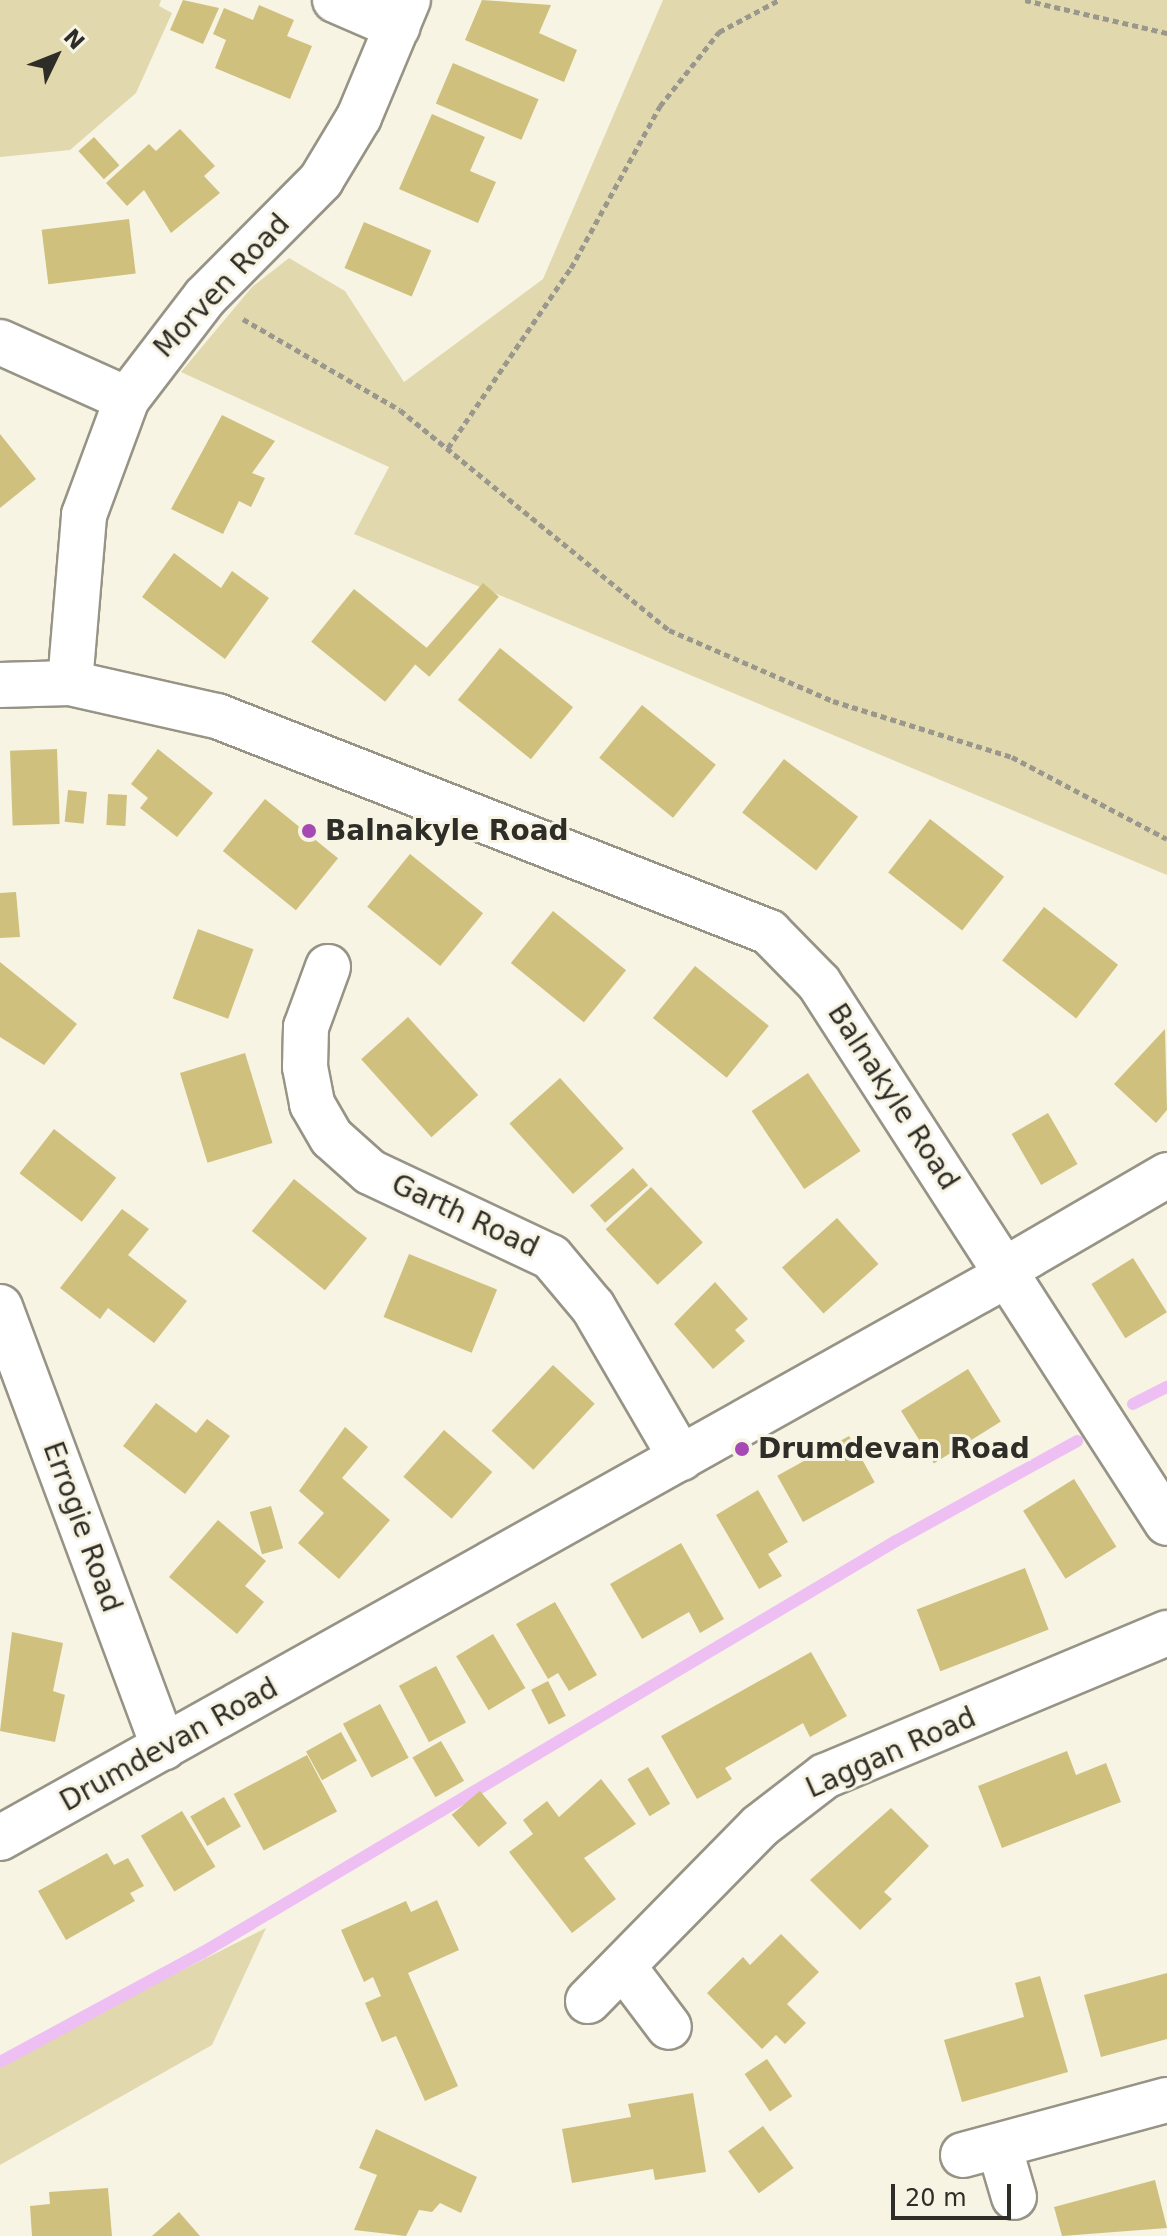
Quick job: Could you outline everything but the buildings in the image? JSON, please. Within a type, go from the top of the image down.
[{"type":"street","points":[[335,0],[402,14]]},
{"type":"street","name":"Morven Road","points":[[70,683],[84,515],[127,399],[205,297],[321,180],[359,117],[402,14]]},
{"type":"street","points":[[0,342],[127,399]]},
{"type":"street","name":"Balnakyle Road","points":[[0,685],[70,683],[217,716],[769,932],[819,983],[1167,1523]]},
{"type":"street","name":"Garth Road","points":[[328,967],[306,1027],[305,1067],[312,1104],[332,1138],[370,1172],[551,1257],[593,1307],[681,1458]]},
{"type":"street","points":[[1005,1272],[1167,1175]]},
{"type":"street","name":"Drumdevan Road","points":[[0,1838],[681,1458],[1005,1272]]},
{"type":"street","name":"Errogie Road","points":[[0,1307],[164,1747]]},
{"type":"street","name":"Laggan Road","points":[[588,2001],[760,1826],[825,1776],[1167,1633]]},
{"type":"street","points":[[623,1966],[669,2027]]},
{"type":"street","points":[[1014,2197],[981,2151],[1167,2100]]},
{"type":"path","points":[[448,448],[571,268],[660,106],[719,32],[779,0]]},
{"type":"path","points":[[1025,0],[1167,33]]},
{"type":"path","points":[[205,297],[400,410],[669,630],[833,701],[1012,757],[1167,839]]},
{"type":"shaded area","points":[[0,0],[161,0],[159,6],[172,13],[136,93],[70,150],[0,157]]},
{"type":"shaded area","points":[[663,0],[1167,0],[1167,875],[354,534],[389,467],[181,372],[252,287],[289,258],[345,291],[404,382],[543,279]]},
{"type":"shaded area","points":[[266,1928],[212,2045],[0,2165],[0,2062]]},
{"type":"waterway","points":[[1133,1404],[1167,1387]]},
{"type":"waterway","points":[[0,2062],[202,1953],[896,1541],[1077,1441]]},
{"type":"place","name":"Balnakyle Road","points":[[309,831]]},
{"type":"place","name":"Drumdevan Road","points":[[742,1449]]}]
